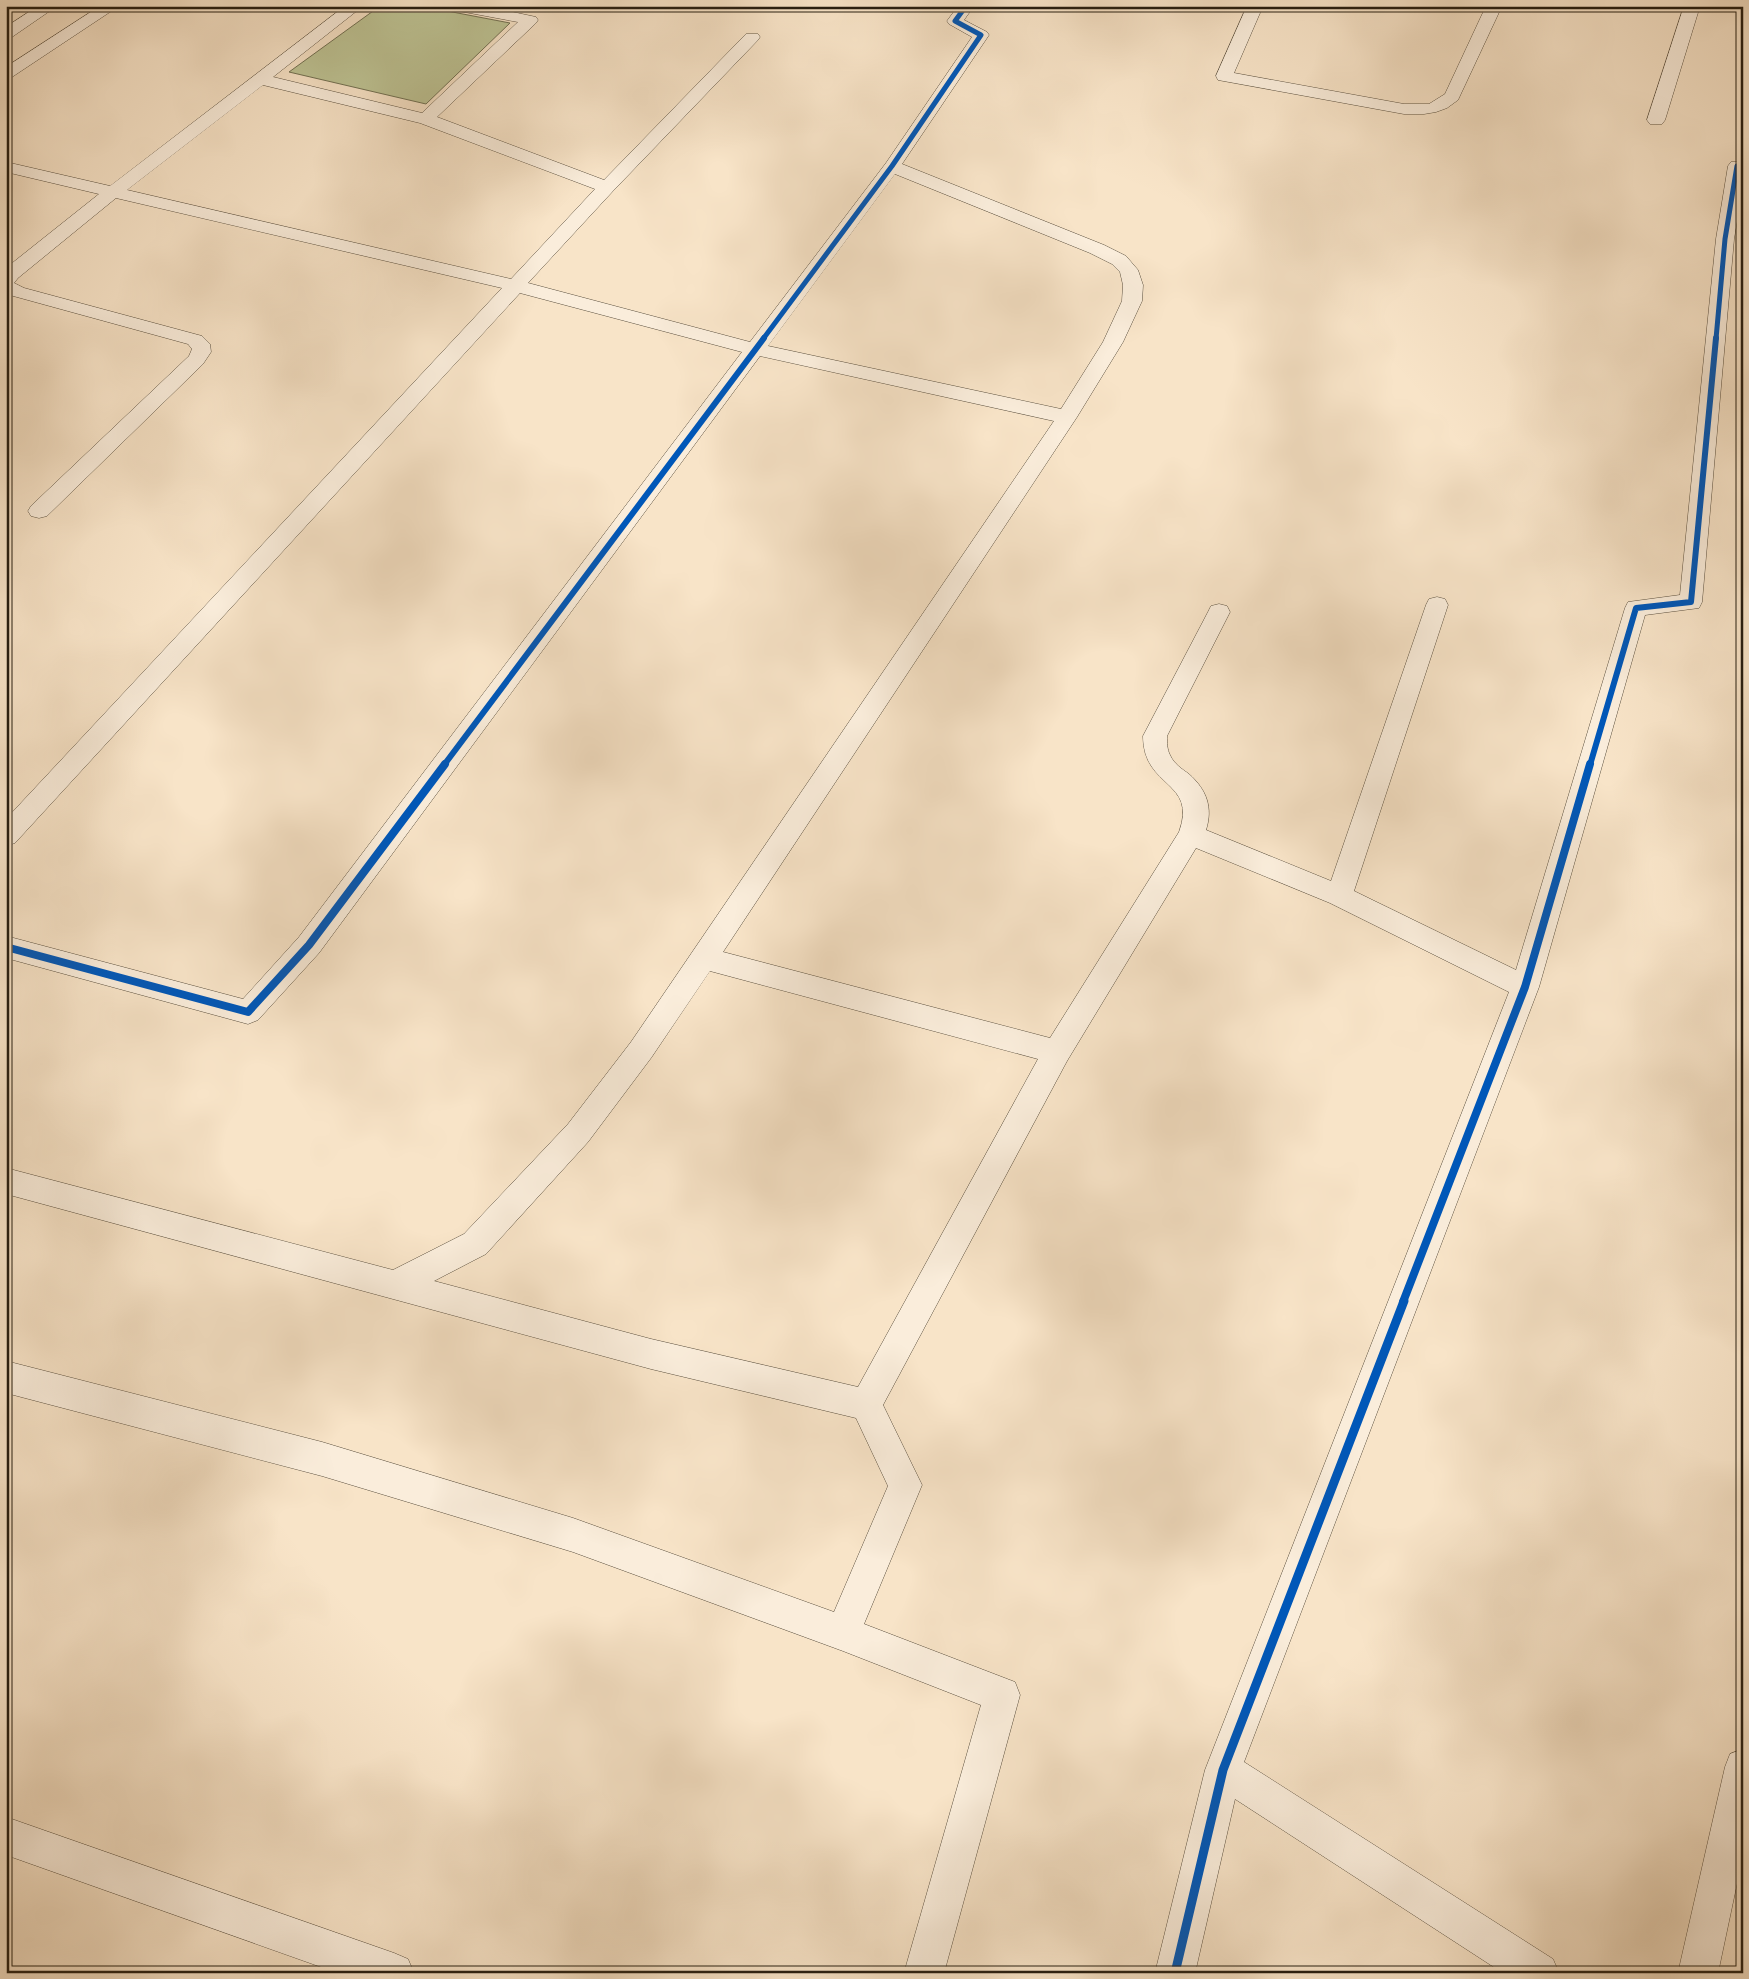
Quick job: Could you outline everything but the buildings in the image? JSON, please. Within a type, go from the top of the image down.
[{"type":"street","points":[[6,34],[49,6]]},
{"type":"street","points":[[6,74],[111,6]]},
{"type":"street","points":[[6,281],[11,274],[113,192],[355,6]]},
{"type":"street","points":[[426,118],[535,16],[459,6]]},
{"type":"street","points":[[6,947],[248,1012],[309,945],[892,166],[981,35],[955,21],[966,6]]},
{"type":"street","points":[[1256,6],[1224,76],[1404,109],[1427,110],[1443,105],[1452,96],[1494,6]]},
{"type":"street","points":[[1656,120],[1692,6]]},
{"type":"street","points":[[6,836],[608,187],[752,37]]},
{"type":"street","points":[[259,79],[426,118],[608,187]]},
{"type":"street","points":[[395,1285],[476,1244],[578,1133],[641,1050],[1067,417],[1113,342],[1132,301],[1133,285],[1129,270],[1119,260],[1097,248],[892,166]]},
{"type":"street","points":[[1175,1973],[1224,1770],[1525,987],[1636,608],[1691,602],[1725,240],[1737,166],[1743,167]]},
{"type":"street","points":[[6,167],[516,286],[755,349],[1067,417]]},
{"type":"street","points":[[6,286],[17,292],[196,340],[203,347],[201,354],[196,360],[39,511]]},
{"type":"street","points":[[1339,896],[1437,605]]},
{"type":"street","points":[[866,1405],[1057,1052],[1191,835],[1197,810],[1195,800],[1180,781],[1165,769],[1157,757],[1154,746],[1155,736],[1219,612]]},
{"type":"street","points":[[1191,835],[1339,896],[1525,987]]},
{"type":"street","points":[[704,958],[1057,1052]]},
{"type":"street","points":[[6,1181],[651,1354],[866,1405]]},
{"type":"street","points":[[6,1377],[322,1460],[564,1532],[843,1633],[1002,1695],[924,1973]]},
{"type":"street","points":[[843,1633],[906,1485],[866,1405]]},
{"type":"street","points":[[1698,1973],[1743,1767]]},
{"type":"street","points":[[1224,1770],[1539,1973]]},
{"type":"street","points":[[6,1836],[394,1973]]},
{"type":"green space","points":[[380,6],[421,6],[510,23],[426,104],[289,72]]},
{"type":"cycle path","points":[[6,947],[248,1012],[309,945],[892,166],[981,35],[955,21],[966,6]]},
{"type":"cycle path","points":[[1175,1973],[1223,1770],[1525,987],[1636,608],[1691,602],[1725,239],[1737,166],[1743,167]]}]
